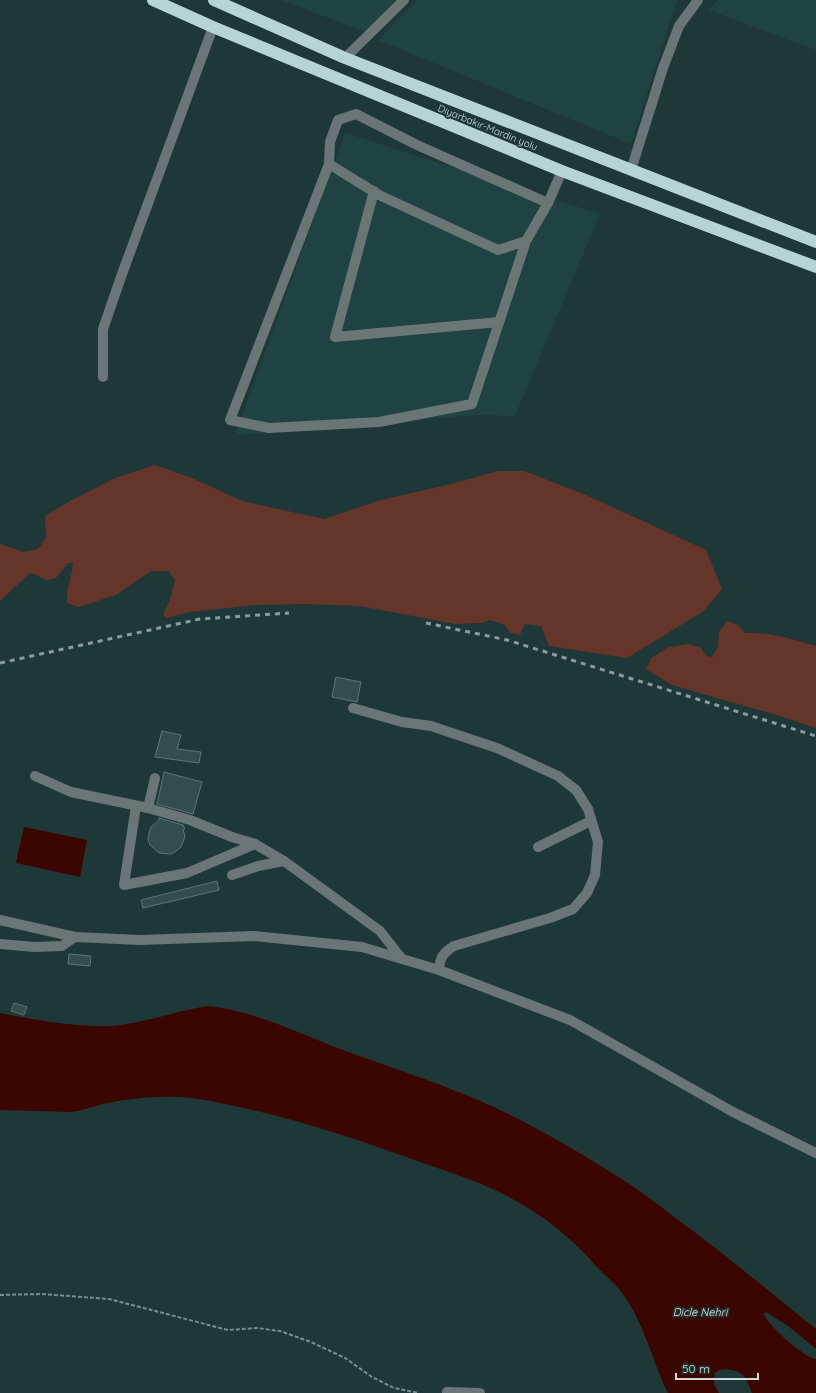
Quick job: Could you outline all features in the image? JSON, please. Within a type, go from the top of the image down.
[{"type":"highway","name":"Diyarbakır-Mardin yolu","points":[[154,0],[213,27],[562,171],[816,267]]},
{"type":"highway","name":"Diyarbakır-Mardin yolu","points":[[214,0],[345,58],[816,242]]},
{"type":"street","points":[[345,58],[404,0]]},
{"type":"street","points":[[631,170],[668,54],[679,26],[698,0]]},
{"type":"street","points":[[103,377],[103,329],[213,27]]},
{"type":"street","points":[[548,203],[417,145],[356,114],[338,120],[330,142],[329,164],[230,420],[269,428],[379,422],[472,404],[526,241],[548,203],[562,171]]},
{"type":"street","points":[[329,164],[374,191],[498,250],[526,241]]},
{"type":"street","points":[[374,191],[335,337],[499,322]]},
{"type":"street","points":[[353,708],[402,722],[441,729],[497,748],[558,776],[576,790],[588,809],[598,842],[595,875],[587,893],[573,910],[454,946],[445,951],[440,961],[438,970]]},
{"type":"street","points":[[35,776],[71,792],[148,808],[190,820],[232,837],[255,844],[284,861],[380,932],[402,959]]},
{"type":"street","points":[[148,808],[155,778]]},
{"type":"street","points":[[136,806],[124,885],[187,873],[255,844]]},
{"type":"street","points":[[538,847],[591,821]]},
{"type":"street","points":[[232,875],[258,866],[284,861]]},
{"type":"street","points":[[0,920],[74,937],[140,940],[254,936],[362,947],[438,970],[570,1020],[733,1112],[816,1153]]},
{"type":"street","points":[[0,944],[36,947],[62,946],[74,937]]},
{"type":"street","points":[[448,1392],[480,1393]]},
{"type":"path","points":[[0,1295],[42,1294],[109,1299],[228,1330],[257,1328],[280,1331],[311,1342],[345,1358],[372,1377],[394,1388],[419,1393]]},
{"type":"shaded area","points":[[282,0],[398,0],[365,32]]},
{"type":"shaded area","points":[[417,0],[677,0],[631,144],[378,40]]},
{"type":"shaded area","points":[[718,0],[816,0],[816,50],[709,10]]},
{"type":"shaded area","points":[[345,133],[600,214],[515,416],[476,415],[235,435]]},
{"type":"shaded area","points":[[155,465],[192,478],[242,501],[324,519],[381,500],[451,484],[498,471],[524,471],[586,495],[706,550],[722,589],[704,611],[627,658],[549,646],[541,626],[525,624],[520,635],[510,633],[505,625],[490,620],[480,623],[455,624],[360,606],[305,604],[257,605],[189,612],[167,618],[163,615],[170,599],[175,581],[169,571],[151,571],[116,595],[79,607],[67,603],[67,592],[73,563],[68,563],[56,578],[46,580],[30,573],[0,601],[0,544],[23,552],[38,549],[46,538],[45,516],[68,502],[115,478]]},
{"type":"shaded area","points":[[727,621],[738,625],[745,633],[772,635],[816,646],[816,728],[672,685],[646,669],[651,658],[669,647],[689,644],[701,648],[706,656],[712,657],[718,647],[719,632]]},
{"type":"water","points":[[24,827],[87,840],[80,877],[16,863]]},
{"type":"water","name":"Dicle Nehri","points":[[207,1006],[224,1008],[259,1017],[343,1050],[457,1091],[494,1107],[548,1135],[617,1176],[644,1194],[816,1329],[816,1349],[788,1326],[766,1312],[764,1314],[766,1319],[787,1340],[804,1353],[816,1359],[816,1393],[752,1393],[743,1375],[737,1371],[724,1369],[715,1373],[714,1384],[719,1393],[668,1393],[635,1314],[619,1289],[580,1249],[550,1223],[528,1208],[494,1189],[458,1175],[329,1131],[282,1117],[225,1104],[190,1098],[155,1097],[131,1099],[71,1112],[0,1110],[0,1013],[69,1024],[110,1026],[135,1023]]},
{"type":"building","points":[[336,677],[361,682],[357,702],[332,697]]},
{"type":"building","points":[[162,731],[181,735],[177,749],[201,752],[199,763],[155,757]]},
{"type":"building","points":[[164,772],[202,782],[193,814],[157,804]]},
{"type":"building","points":[[159,818],[183,825],[185,829],[183,830],[185,836],[181,847],[171,854],[159,853],[150,845],[148,839],[151,827],[159,820]]},
{"type":"building","points":[[217,881],[219,890],[143,908],[141,900]]},
{"type":"building","points":[[69,954],[91,956],[90,966],[68,964]]},
{"type":"building","points":[[14,1003],[27,1007],[24,1015],[11,1011]]},
{"type":"railway","points":[[0,663],[200,619],[289,613]]},
{"type":"railway","points":[[426,623],[507,640],[816,736]]}]
